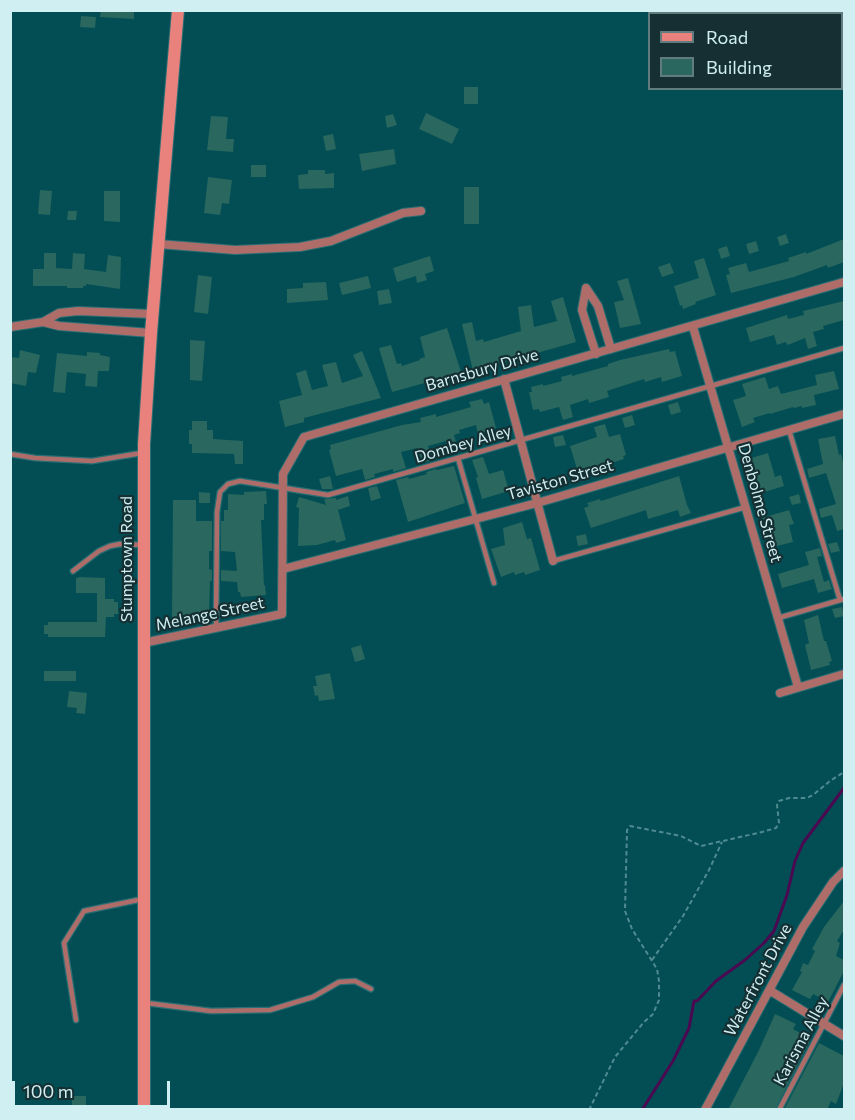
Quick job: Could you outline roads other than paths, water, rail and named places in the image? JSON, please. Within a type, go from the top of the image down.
[{"type":"street","name":"Stumptown Road","points":[[144,1110],[144,453],[152,314],[178,10]]},
{"type":"street","points":[[158,244],[235,250],[300,247],[331,241],[403,213],[421,211]]},
{"type":"street","name":"Barnsbury Drive","points":[[282,614],[283,474],[304,437],[844,282]]},
{"type":"street","points":[[596,354],[582,310],[586,288],[598,306],[611,349]]},
{"type":"street","points":[[10,327],[43,322],[59,313],[78,311],[152,314]]},
{"type":"street","points":[[43,322],[59,326],[151,333]]},
{"type":"street","name":"Denbolme Street","points":[[693,327],[798,687]]},
{"type":"street","points":[[504,379],[553,561]]},
{"type":"street","name":"Taviston Street","points":[[282,569],[537,502],[844,414]]},
{"type":"street","name":"Melange Street","points":[[143,643],[282,614]]},
{"type":"street","points":[[780,693],[844,674]]},
{"type":"street","name":"Waterfront Drive","points":[[705,1110],[803,927],[833,882],[844,871]]},
{"type":"street","points":[[769,990],[844,1036]]},
{"type":"lane","name":"Dombey Alley","points":[[216,628],[218,512],[220,492],[228,484],[240,481],[328,495],[844,348]]},
{"type":"lane","points":[[778,618],[842,600],[789,430]]},
{"type":"lane","points":[[10,454],[35,458],[92,461],[144,453]]},
{"type":"lane","points":[[458,458],[494,583]]},
{"type":"lane","points":[[553,561],[746,507]]},
{"type":"lane","points":[[73,571],[99,551],[110,546],[144,545]]},
{"type":"lane","points":[[76,1020],[64,943],[84,911],[143,900]]},
{"type":"lane","points":[[143,1003],[211,1011],[270,1010],[313,997],[339,982],[355,981],[370,989]]},
{"type":"lane","name":"Karisma Alley","points":[[779,1110],[844,984]]},
{"type":"waterway","points":[[642,1110],[673,1061],[689,1028],[694,1001],[697,1001],[716,981],[745,960],[774,931],[787,895],[795,861],[803,843],[844,788]]}]
